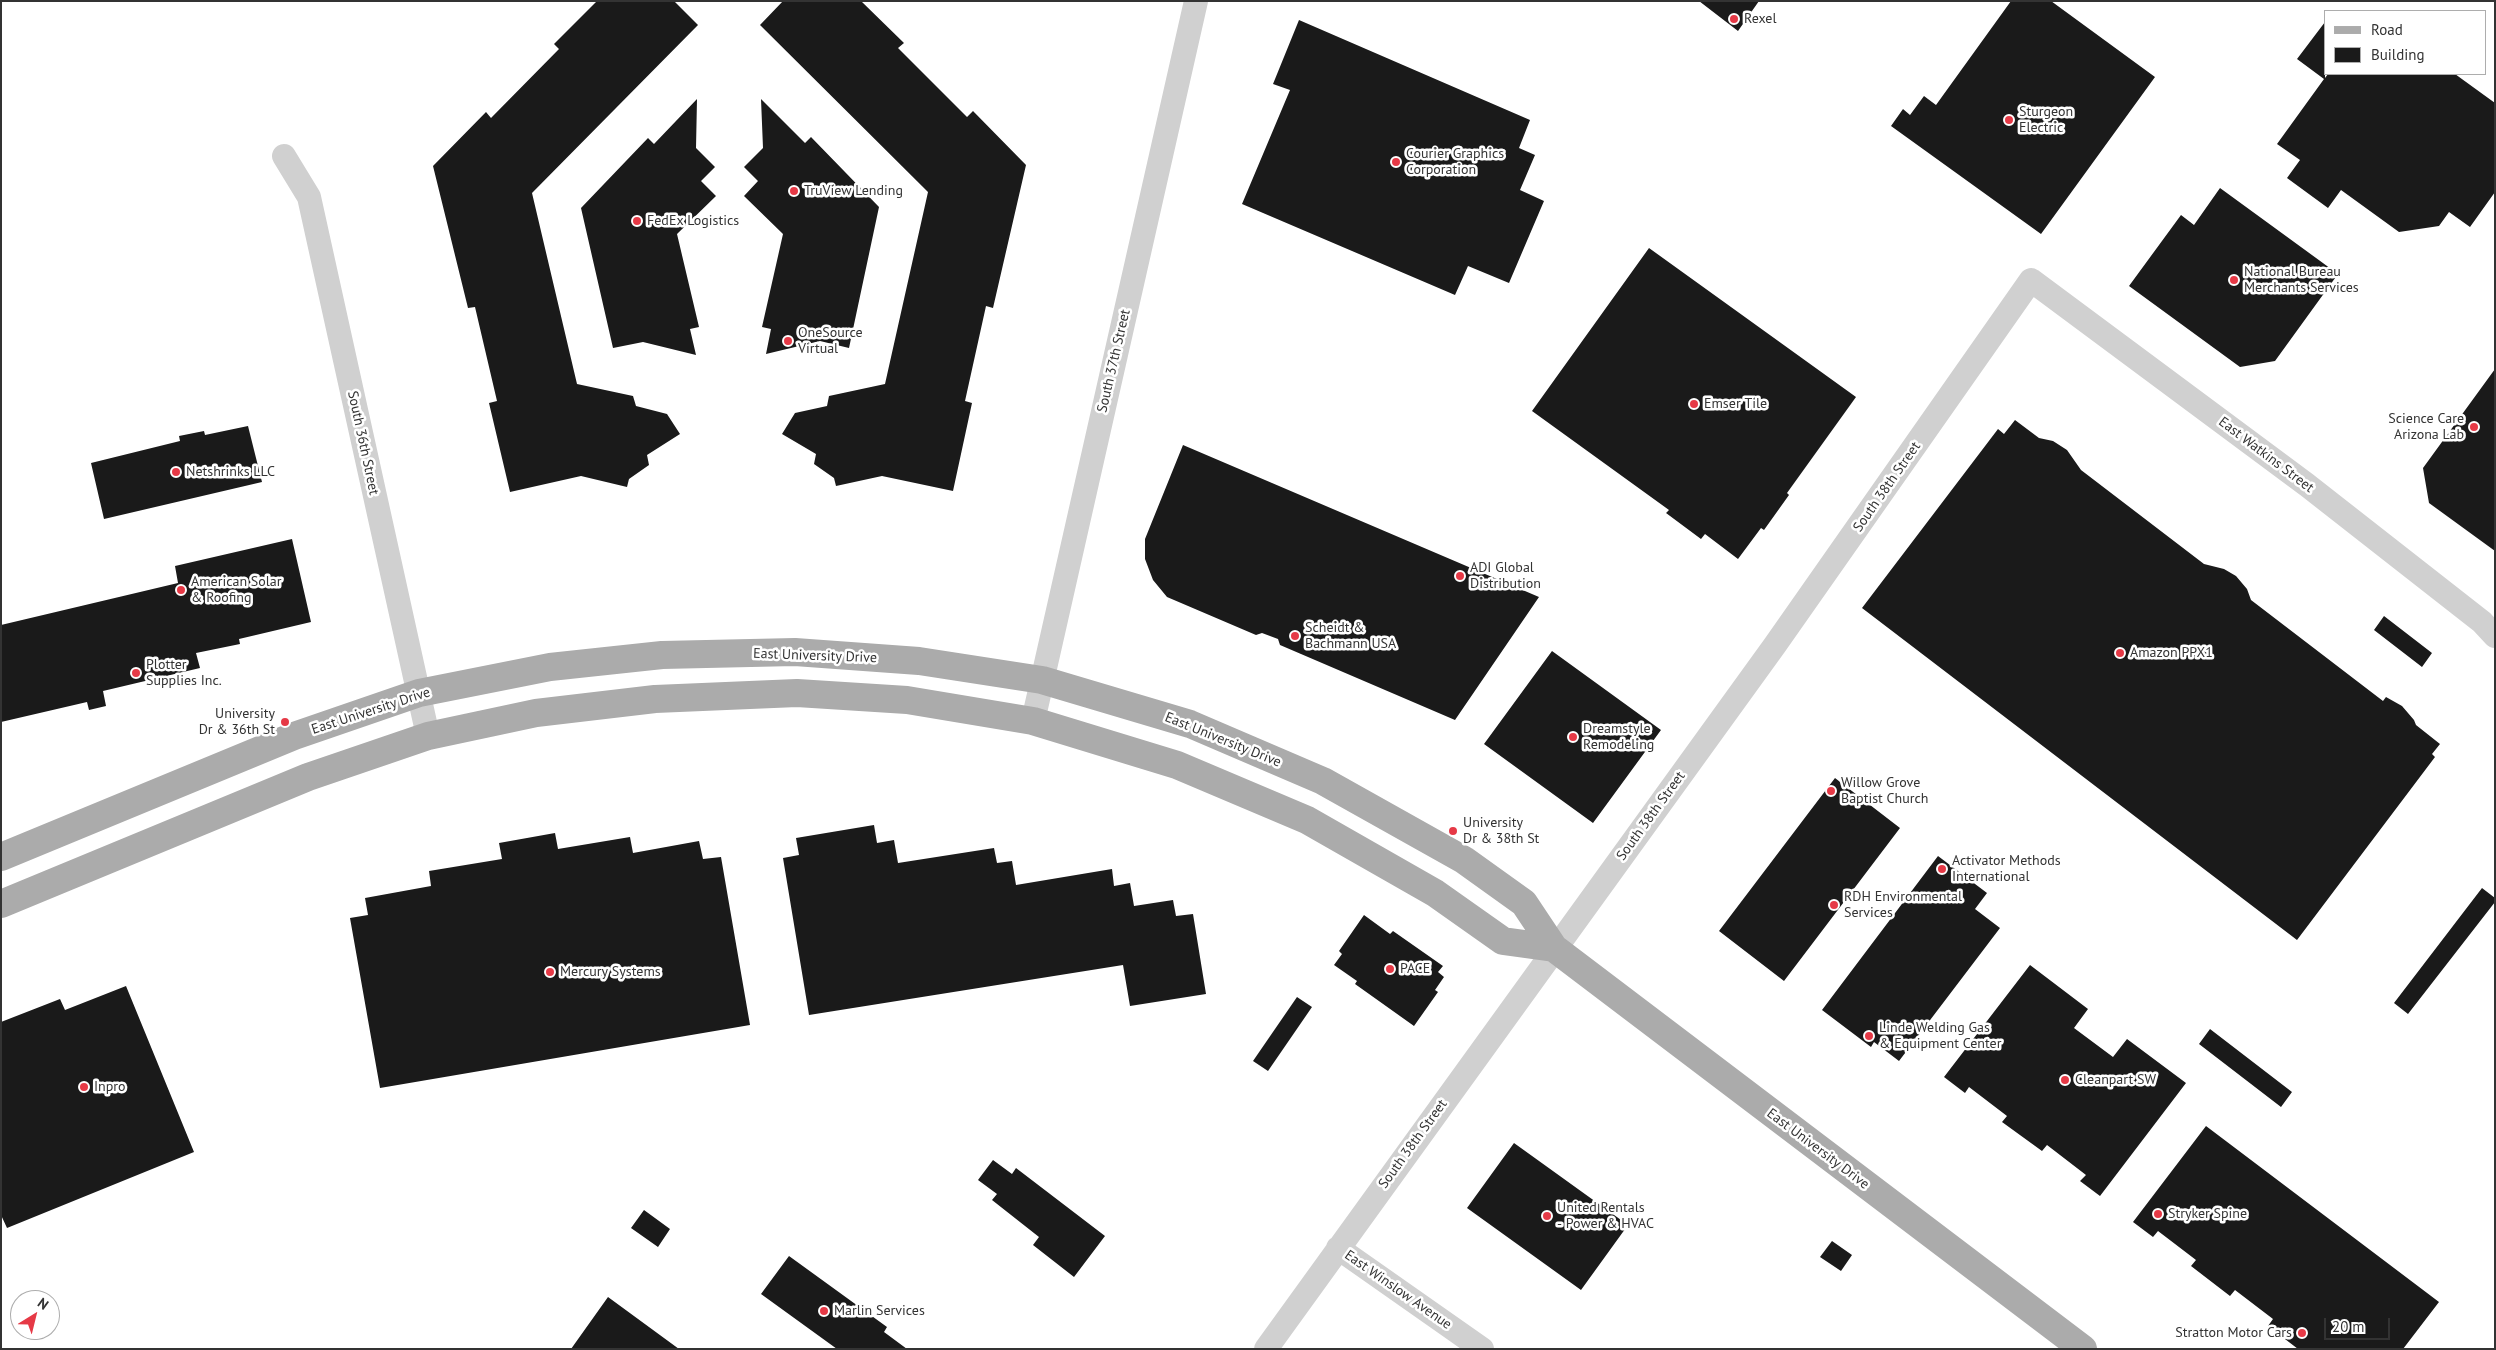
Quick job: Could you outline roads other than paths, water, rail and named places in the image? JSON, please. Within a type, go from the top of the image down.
[{"type":"main road","name":"East University Drive","points":[[1,857],[294,736],[419,693],[550,667],[662,655],[795,652],[900,660],[1042,680],[1190,724],[1323,781],[1472,865],[1524,903],[1554,948],[2081,1348]]},
{"type":"main road","name":"East University Drive","points":[[1,904],[308,777],[428,736],[536,713],[655,698],[797,693],[907,700],[1033,721],[1177,765],[1307,820],[1435,893],[1503,941],[1554,948]]},
{"type":"street","name":"South 37th Street","points":[[1033,721],[1196,1]]},
{"type":"street","name":"South 36th Street","points":[[284,156],[309,197],[428,736]]},
{"type":"street","name":"East Watkins Street","points":[[2031,280],[2307,485],[2482,622],[2495,636]]},
{"type":"street","name":"South 38th Street","points":[[1266,1349],[1554,948],[1771,651],[2031,280]]},
{"type":"street","name":"East Winslow Avenue","points":[[1338,1248],[1482,1349]]},
{"type":"place","name":"Rexel","points":[[1734,19]]},
{"type":"place","name":"Sturgeon Electric","points":[[2009,120]]},
{"type":"place","name":"Courier Graphics Corporation","points":[[1396,162]]},
{"type":"place","name":"TruView Lending","points":[[794,191]]},
{"type":"place","name":"FedEx Logistics","points":[[637,221]]},
{"type":"place","name":"National Bureau Merchants Services","points":[[2234,280]]},
{"type":"place","name":"OneSource Virtual","points":[[788,341]]},
{"type":"place","name":"Emser Tile","points":[[1694,404]]},
{"type":"place","name":"Science Care Arizona Lab","points":[[2474,427]]},
{"type":"place","name":"Netshrinks LLC","points":[[176,472]]},
{"type":"place","name":"ADI Global Distribution","points":[[1460,576]]},
{"type":"place","name":"American Solar & Roofing","points":[[181,590]]},
{"type":"place","name":"Scheidt & Bachmann USA","points":[[1295,636]]},
{"type":"place","name":"Amazon PPX1","points":[[2120,653]]},
{"type":"place","name":"Plotter Supplies Inc.","points":[[136,673]]},
{"type":"place","name":"University Dr & 36th St","points":[[285,722]]},
{"type":"place","name":"Dreamstyle Remodeling","points":[[1573,737]]},
{"type":"place","name":"Willow Grove Baptist Church","points":[[1831,791]]},
{"type":"place","name":"University Dr & 38th St","points":[[1453,831]]},
{"type":"place","name":"Activator Methods International","points":[[1942,869]]},
{"type":"place","name":"RDH Environmental Services","points":[[1834,905]]},
{"type":"place","name":"PACE","points":[[1390,969]]},
{"type":"place","name":"Mercury Systems","points":[[550,972]]},
{"type":"place","name":"Linde Welding Gas & Equipment Center","points":[[1869,1036]]},
{"type":"place","name":"Cleanpart SW","points":[[2065,1080]]},
{"type":"place","name":"Inpro","points":[[84,1087]]},
{"type":"place","name":"Stryker Spine","points":[[2158,1214]]},
{"type":"place","name":"United Rentals - Power & HVAC","points":[[1547,1216]]},
{"type":"place","name":"Marlin Services","points":[[824,1311]]},
{"type":"place","name":"Stratton Motor Cars","points":[[2302,1333]]}]
